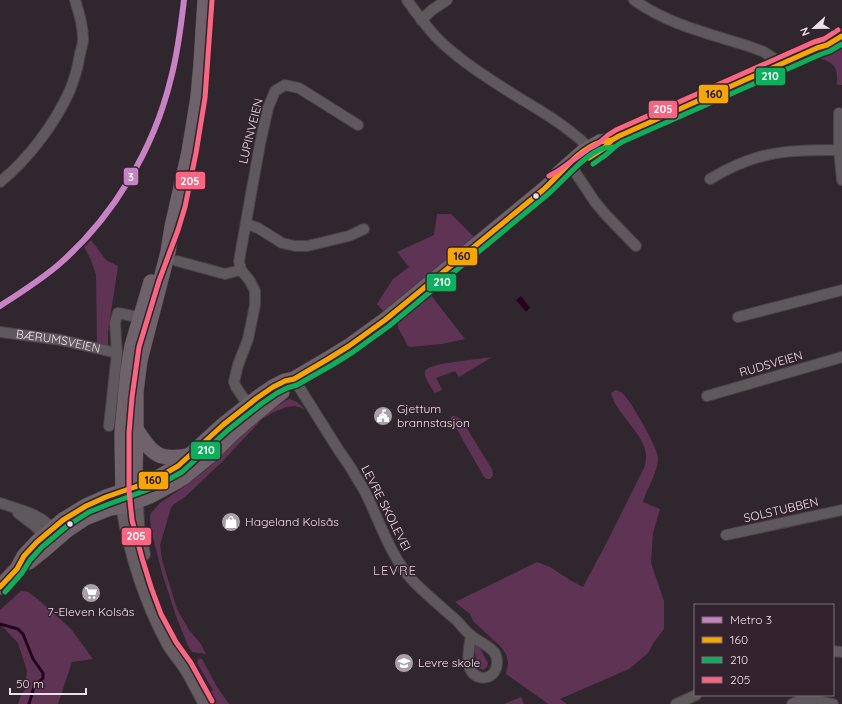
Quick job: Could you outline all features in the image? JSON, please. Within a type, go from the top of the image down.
[{"type":"main road","points":[[129,496],[135,474],[136,391],[145,318],[160,256],[172,227],[189,152],[198,97],[205,0]]},
{"type":"main road","points":[[817,48],[842,25]]},
{"type":"main road","points":[[0,587],[17,568],[29,562],[51,534],[67,530],[90,516],[110,508],[152,481],[165,475],[191,455],[223,425],[287,388],[294,379],[339,352],[385,320],[552,182],[562,177],[571,166],[592,151],[603,149],[612,140],[650,122],[817,48],[828,45],[842,36]]},
{"type":"main road","points":[[145,318],[132,346],[125,396],[122,433],[129,496],[150,579],[185,666],[206,704]]},
{"type":"main road","points":[[129,496],[150,496],[174,484],[184,477],[207,458],[251,409]]},
{"type":"main road","points":[[136,429],[154,453],[168,458],[178,458],[191,455]]},
{"type":"street","points":[[0,182],[18,166],[46,132],[70,89],[78,67],[83,39],[80,15],[75,0]]},
{"type":"street","points":[[406,0],[421,20],[438,38],[473,67],[568,130],[592,151]]},
{"type":"street","points":[[421,20],[432,10],[447,0]]},
{"type":"street","points":[[634,0],[668,20],[761,51],[775,59],[778,65]]},
{"type":"street","name":"LUPINVEIEN","points":[[241,270],[239,261],[260,144],[268,108],[275,91],[285,85],[299,88],[358,125]]},
{"type":"street","points":[[839,113],[839,150],[842,180]]},
{"type":"street","points":[[710,179],[725,170],[759,157],[804,150],[839,150]]},
{"type":"street","points":[[571,166],[595,202],[636,246]]},
{"type":"street","points":[[246,224],[258,228],[282,243],[295,246],[307,246],[349,236],[364,229]]},
{"type":"street","points":[[177,261],[225,274],[241,270],[255,291],[255,305],[248,339],[238,365],[234,382],[251,409]]},
{"type":"street","points":[[738,317],[842,290]]},
{"type":"street","name":"BÆRUMSVEIEN","points":[[108,426],[117,353],[115,323],[118,314],[145,318]]},
{"type":"street","name":"BÆRUMSVEIEN","points":[[0,332],[61,340],[117,353]]},
{"type":"street","name":"RUDSVEIEN","points":[[707,396],[842,357]]},
{"type":"street","name":"LEVRE SKOLEVEI","points":[[294,379],[353,470],[403,568],[413,581],[456,620],[471,636]]},
{"type":"street","points":[[0,503],[41,518],[51,534]]},
{"type":"street","name":"SOLSTUBBEN","points":[[726,536],[842,510]]},
{"type":"street","points":[[676,704],[694,696]]},
{"type":"street","points":[[792,704],[799,700],[809,700],[834,704]]},
{"type":"shaded area","points":[[842,42],[842,85],[837,85],[835,68],[830,63],[821,59],[828,49]]},
{"type":"shaded area","points":[[437,214],[451,214],[474,237],[383,311],[377,304],[393,279],[409,267],[397,252],[434,235]]},
{"type":"shaded area","points":[[91,240],[106,260],[118,266],[108,332],[108,349],[97,345],[96,275],[91,260],[84,247]]},
{"type":"shaded area","points":[[430,294],[465,339],[442,344],[408,346],[398,328],[398,324]]},
{"type":"shaded area","points":[[521,296],[530,308],[526,312],[516,300]]},
{"type":"shaded area","points":[[492,357],[459,377],[455,371],[436,378],[442,389],[435,393],[425,376],[425,371],[428,368],[435,366]]},
{"type":"shaded area","points":[[616,390],[626,397],[654,444],[657,453],[658,464],[643,502],[660,509],[653,533],[651,563],[664,601],[664,629],[648,653],[629,669],[560,699],[567,704],[548,704],[506,674],[508,663],[506,654],[502,648],[473,621],[470,614],[455,602],[537,562],[550,567],[583,587],[645,466],[646,456],[641,440],[618,409],[614,401],[611,393]]},
{"type":"shaded area","points":[[290,399],[297,402],[305,409],[295,406],[286,407],[262,419],[222,462],[185,497],[174,504],[171,508],[160,545],[162,560],[177,609],[189,630],[201,644],[206,654],[192,652],[188,646],[176,616],[162,573],[151,529],[151,513],[160,503],[207,469],[254,423]]},
{"type":"shaded area","points":[[452,416],[461,419],[492,469],[493,475],[490,479],[484,477],[451,419]]},
{"type":"shaded area","points":[[21,591],[28,592],[40,601],[71,629],[93,659],[72,662],[58,704],[18,704],[21,695],[25,690],[27,671],[18,643],[0,624],[0,610]]},
{"type":"shaded area","points":[[475,645],[479,646],[488,663],[487,667],[483,670],[478,668],[474,649]]},
{"type":"shaded area","points":[[199,658],[202,659],[217,687],[229,704],[214,704],[209,694],[213,690],[197,663]]},
{"type":"shaded area","points":[[521,697],[524,704],[504,704]]},
{"type":"waterway","points":[[0,624],[18,629],[23,634],[33,659],[43,673],[43,678],[34,687],[29,704]]},
{"type":"metro line","name":"3","points":[[0,306],[43,277],[77,247],[96,226],[129,181],[154,131],[164,104],[176,58],[184,0]]},
{"type":"transit line","name":"205","points":[[212,0],[205,98],[196,153],[185,207],[159,281],[139,347],[129,433],[129,491],[132,520],[142,558],[161,614],[176,642],[191,663],[212,701]]},
{"type":"transit line","name":"205","points":[[549,176],[616,130],[814,42],[824,39],[838,30]]},
{"type":"transit line","name":"160","points":[[589,158],[619,136],[817,48],[827,45],[842,36]]},
{"type":"transit line","name":"210","points":[[593,164],[622,142],[830,51],[842,44]]},
{"type":"transit line","name":"160","points":[[0,587],[17,569],[24,556],[37,542],[63,520],[86,506],[106,497],[152,481],[178,466],[223,425],[257,398],[273,387],[285,381],[294,379],[328,359],[385,320],[543,190],[576,157],[600,142],[612,140]]},
{"type":"transit line","name":"210","points":[[5,592],[42,547],[67,526],[89,512],[155,487],[182,472],[228,430],[261,404],[277,393],[297,385],[332,365],[389,326],[547,195],[581,162],[596,151],[613,147]]},
{"type":"place","name":"Gjettum brannstasjon","points":[[383,416]]},
{"type":"place","name":"Hageland Kolsås","points":[[231,522]]},
{"type":"place","name":"7-Eleven Kolsås","points":[[91,593]]},
{"type":"place","name":"Levre skole","points":[[404,663]]},
{"type":"district","name":"LEVRE","points":[[395,570]]}]
